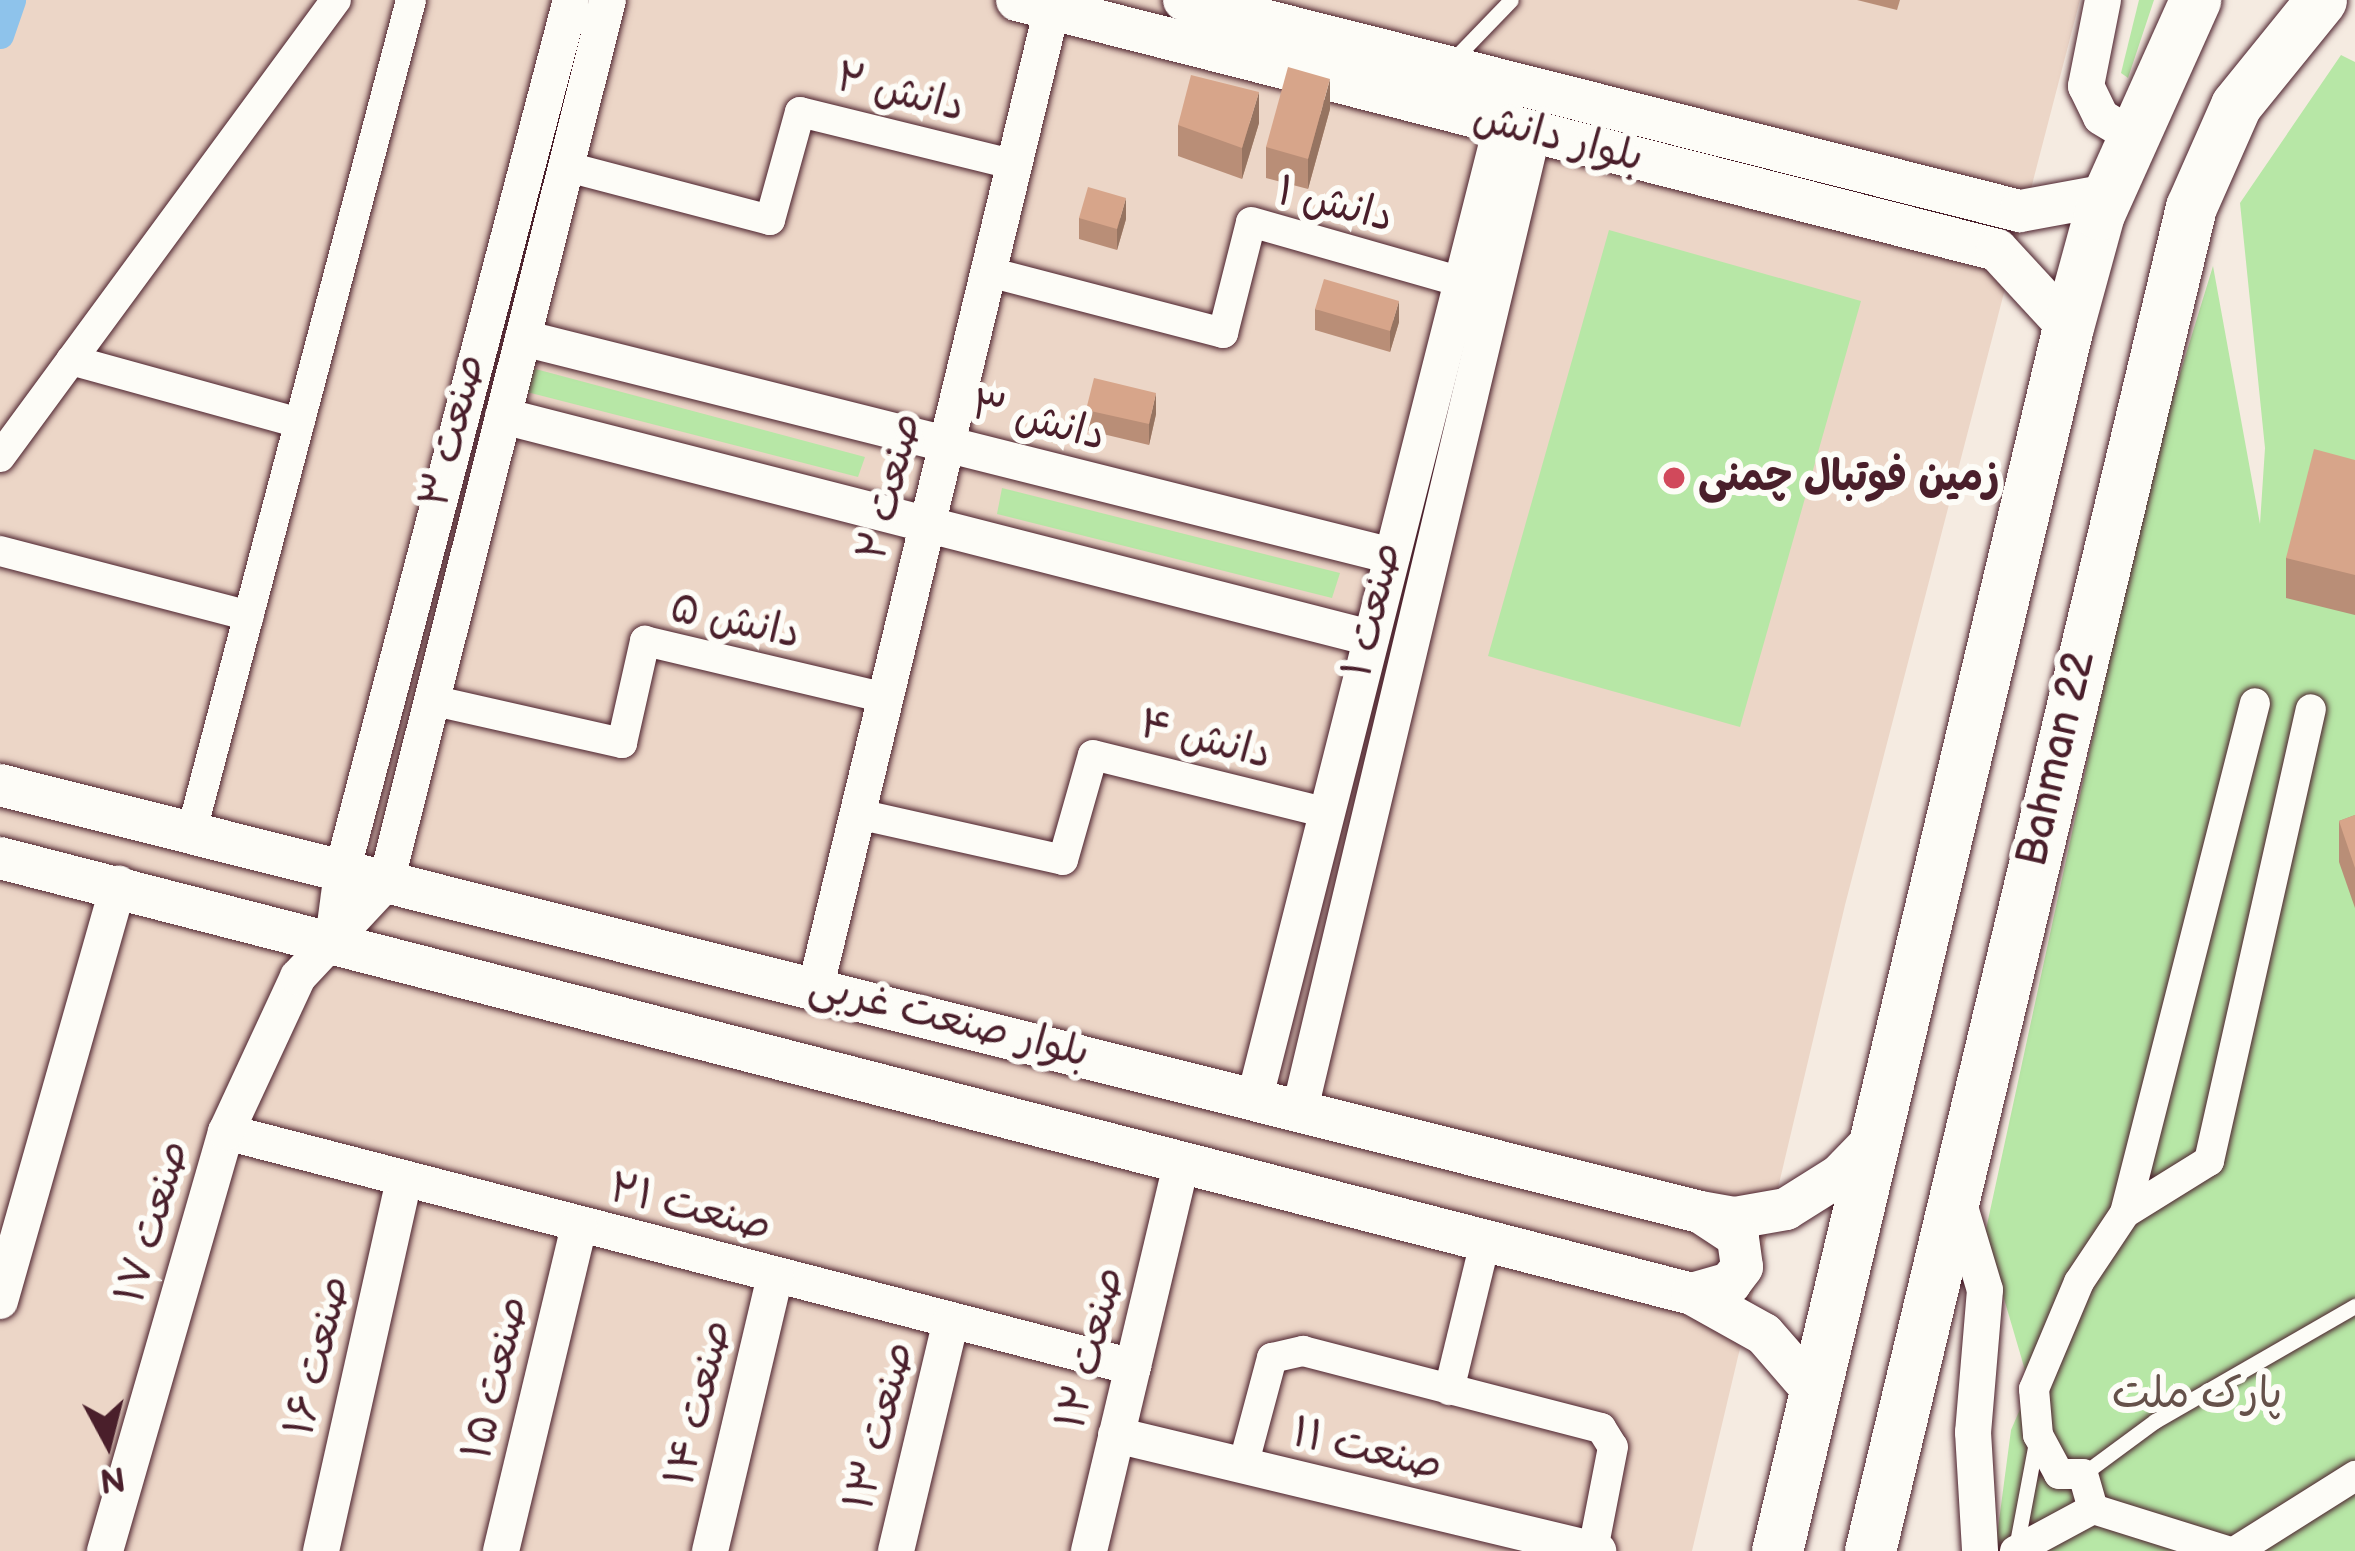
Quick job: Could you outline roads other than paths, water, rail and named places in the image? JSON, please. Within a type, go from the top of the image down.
[{"type":"highway","points":[[2148,103],[2180,0]]},
{"type":"highway","name":"Bahman 22","points":[[1777,1551],[2068,327],[2107,194],[2195,0]]},
{"type":"highway","points":[[2148,103],[2212,0]]},
{"type":"highway","name":"Bahman 22","points":[[1870,1551],[2192,207],[2236,105],[2314,6]]},
{"type":"main road","name":"بلوار دانش","points":[[1184,0],[1441,86],[1518,128],[1997,250],[2068,327]]},
{"type":"main road","name":"بلوار دانش","points":[[1041,3],[2020,211],[2107,194]]},
{"type":"main road","name":"بلوار صنعت غربی","points":[[0,785],[386,884],[816,986],[1700,1212],[1735,1217],[1786,1209],[1840,1174],[1876,1137]]},
{"type":"main road","name":"بلوار صنعت غربی","points":[[0,858],[119,884],[1181,1166],[1692,1294],[1764,1334],[1817,1395]]},
{"type":"main road","points":[[1692,1294],[1730,1283],[1742,1267],[1738,1237],[1700,1212]]},
{"type":"street","points":[[0,457],[336,0]]},
{"type":"street","points":[[191,834],[411,0]]},
{"type":"street","name":"صنعت ۳","points":[[333,940],[342,872],[571,0]]},
{"type":"street","name":"صنعت ۳","points":[[386,884],[608,0]]},
{"type":"street","points":[[2103,0],[2086,86],[2101,117],[2148,103]]},
{"type":"street","name":"صنعت ۲","points":[[816,986],[1015,165],[1041,3]]},
{"type":"street","name":"دانش ۲","points":[[565,166],[770,220],[800,112],[1015,165]]},
{"type":"street","name":"صنعت ۱","points":[[1255,1097],[1462,281],[1518,128]]},
{"type":"street","name":"صنعت ۱","points":[[1300,1109],[1518,128]]},
{"type":"street","name":"دانش ۱","points":[[988,272],[1223,333],[1251,222],[1462,281]]},
{"type":"street","name":"دانش ۳","points":[[523,338],[1392,556]]},
{"type":"street","points":[[71,360],[299,422]]},
{"type":"street","points":[[503,416],[1371,638]]},
{"type":"street","points":[[0,551],[249,616]]},
{"type":"street","name":"دانش ۵","points":[[431,700],[622,742],[645,641],[886,698]]},
{"type":"street","points":[[2093,1510],[2083,1474],[2059,1474],[2038,1435],[2034,1389],[2050,1343],[2126,1213],[2255,703]]},
{"type":"street","points":[[2126,1213],[2209,1161],[2311,709]]},
{"type":"street","name":"دانش ۴","points":[[858,814],[1063,860],[1093,755],[1327,813]]},
{"type":"street","points":[[0,1301],[119,884]]},
{"type":"street","name":"صنعت ۱۷","points":[[105,1551],[226,1132],[278,1011],[333,940],[386,884]]},
{"type":"street","name":"صنعت ۲۱","points":[[226,1132],[1133,1367]]},
{"type":"street","name":"صنعت ۱۲","points":[[1088,1551],[1181,1166]]},
{"type":"street","name":"صنعت ۱۶","points":[[321,1551],[404,1181]]},
{"type":"street","points":[[1955,1190],[1985,1291],[1973,1432],[1981,1551]]},
{"type":"street","name":"صنعت ۱۵","points":[[501,1551],[579,1226]]},
{"type":"street","points":[[1449,1390],[1485,1242]]},
{"type":"street","name":"صنعت ۱۴","points":[[710,1551],[775,1276]]},
{"type":"street","name":"صنعت ۱۳","points":[[896,1551],[951,1322]]},
{"type":"street","points":[[1243,1466],[1272,1358],[1287,1352],[1449,1390],[1610,1436],[1595,1550]]},
{"type":"street","name":"صنعت ۱۱","points":[[1116,1435],[1595,1550]]},
{"type":"street","points":[[2236,1551],[2355,1476]]},
{"type":"street","points":[[2015,1551],[2093,1510],[2227,1551]]},
{"type":"lane","points":[[1441,86],[1510,0]]},
{"type":"lane","points":[[2083,1474],[2155,1421],[2355,1306]]},
{"type":"lane","points":[[2015,1551],[2038,1435]]},
{"type":"waterway","points":[[0,35],[12,0]]},
{"type":"place","name":"زمین فوتبال چمنی","points":[[1674,478]]},
{"type":"park label","name":"پارک ملت","points":[[2197,1395]]}]
